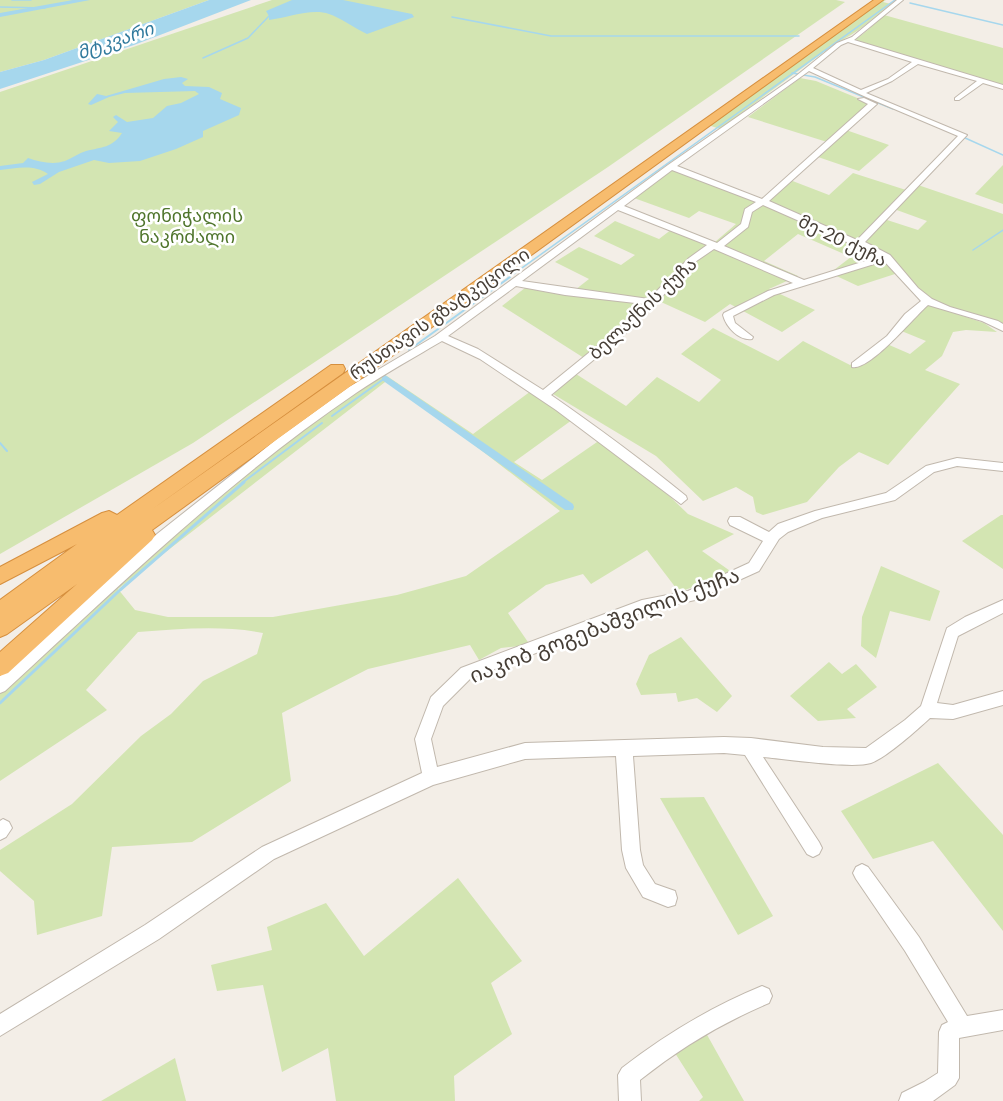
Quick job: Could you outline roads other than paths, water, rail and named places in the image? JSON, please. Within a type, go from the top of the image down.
[{"type":"highway","name":"რუსთავის გზატკეცილი","points":[[0,610],[211,456],[598,195],[849,30],[879,0]]},
{"type":"highway","name":"რუსთავის გზატკეცილი","points":[[0,628],[861,2]]},
{"type":"highway","points":[[0,576],[107,519],[211,456]]},
{"type":"highway","points":[[0,666],[164,518],[230,462]]},
{"type":"street","points":[[0,686],[115,579],[235,478],[353,390],[439,338],[619,207],[847,40],[849,30],[867,25],[900,0]]},
{"type":"street","points":[[847,40],[1003,87]]},
{"type":"street","points":[[862,92],[882,84],[916,62]]},
{"type":"street","points":[[802,73],[862,92],[963,135],[860,242],[862,245]]},
{"type":"street","name":"ბელაქნის ქუჩა","points":[[544,395],[627,327],[692,260],[745,225],[748,211],[763,202],[873,104],[802,73]]},
{"type":"street","points":[[957,99],[982,81]]},
{"type":"street","name":"მე-20 ქუჩა","points":[[671,167],[763,202],[887,257],[926,301]]},
{"type":"street","points":[[619,207],[796,281],[808,283]]},
{"type":"street","points":[[748,337],[730,324],[728,315],[771,293],[887,257]]},
{"type":"street","points":[[514,283],[565,292],[650,302]]},
{"type":"street","points":[[856,365],[891,338],[909,316],[926,301],[989,320],[1003,328]]},
{"type":"street","points":[[989,320],[1002,314]]},
{"type":"street","points":[[446,339],[467,346],[566,409],[626,456],[642,465],[681,499]]},
{"type":"street","name":"იაკობ გოგებაშვილის ქუჩა","points":[[431,777],[423,739],[437,702],[466,673],[642,606],[690,596],[754,567],[783,528],[798,521],[890,497],[930,469],[957,462],[1003,467]]},
{"type":"street","points":[[735,521],[773,540]]},
{"type":"street","points":[[0,1026],[152,932],[268,853],[431,777],[525,751],[624,750],[724,745],[823,755],[868,756],[911,725],[927,710],[952,632],[1003,606]]},
{"type":"street","points":[[927,710],[953,712],[1003,698]]},
{"type":"street","points":[[751,746],[753,757],[813,848]]},
{"type":"street","points":[[624,750],[631,850],[635,868],[649,891],[668,898]]},
{"type":"street","points":[[862,873],[912,944],[962,1027]]},
{"type":"street","points":[[630,1101],[629,1075],[664,1047],[723,1011],[762,996]]},
{"type":"street","points":[[910,1101],[932,1090],[948,1078],[949,1032],[962,1027],[1003,1020]]},
{"type":"water","name":"მტკვარი","points":[[209,0],[251,0],[134,45],[0,89],[0,72],[44,60]]},
{"type":"water","points":[[292,0],[343,0],[412,14],[414,17],[367,34],[322,12],[269,20],[266,11]]},
{"type":"water","points":[[181,77],[188,79],[182,83],[185,86],[209,87],[222,93],[220,99],[241,108],[239,115],[203,131],[203,137],[140,161],[109,163],[94,160],[59,172],[40,184],[34,185],[32,182],[48,174],[31,168],[0,170],[0,166],[23,163],[28,158],[56,163],[65,161],[83,152],[110,144],[122,133],[109,131],[118,122],[113,117],[116,115],[127,122],[153,118],[167,106],[181,103],[199,94],[195,91],[125,93],[91,105],[88,104],[97,94],[106,96],[164,79]]},
{"type":"waterway","points":[[12,0],[31,0]]},
{"type":"waterway","points":[[0,15],[86,0]]},
{"type":"waterway","points":[[793,73],[895,0]]},
{"type":"waterway","points":[[910,3],[1003,25]]},
{"type":"waterway","points":[[0,7],[45,8]]},
{"type":"waterway","points":[[203,58],[248,38],[269,16]]},
{"type":"waterway","points":[[452,17],[551,36],[799,36]]},
{"type":"waterway","points":[[508,278],[793,73]]},
{"type":"waterway","points":[[793,73],[815,77],[893,109]]},
{"type":"waterway","points":[[963,137],[1003,155]]},
{"type":"waterway","points":[[973,250],[1003,230]]},
{"type":"waterway","points":[[409,350],[510,277]]},
{"type":"waterway","points":[[332,416],[385,378]]},
{"type":"waterway","points":[[385,378],[569,507]]},
{"type":"waterway","points":[[242,483],[322,423]]},
{"type":"waterway","points":[[0,443],[7,451]]},
{"type":"waterway","points":[[0,703],[120,590],[244,482]]},
{"type":"park label","name":"ფონიჭალის ნაკრძალი","points":[[187,225]]}]
